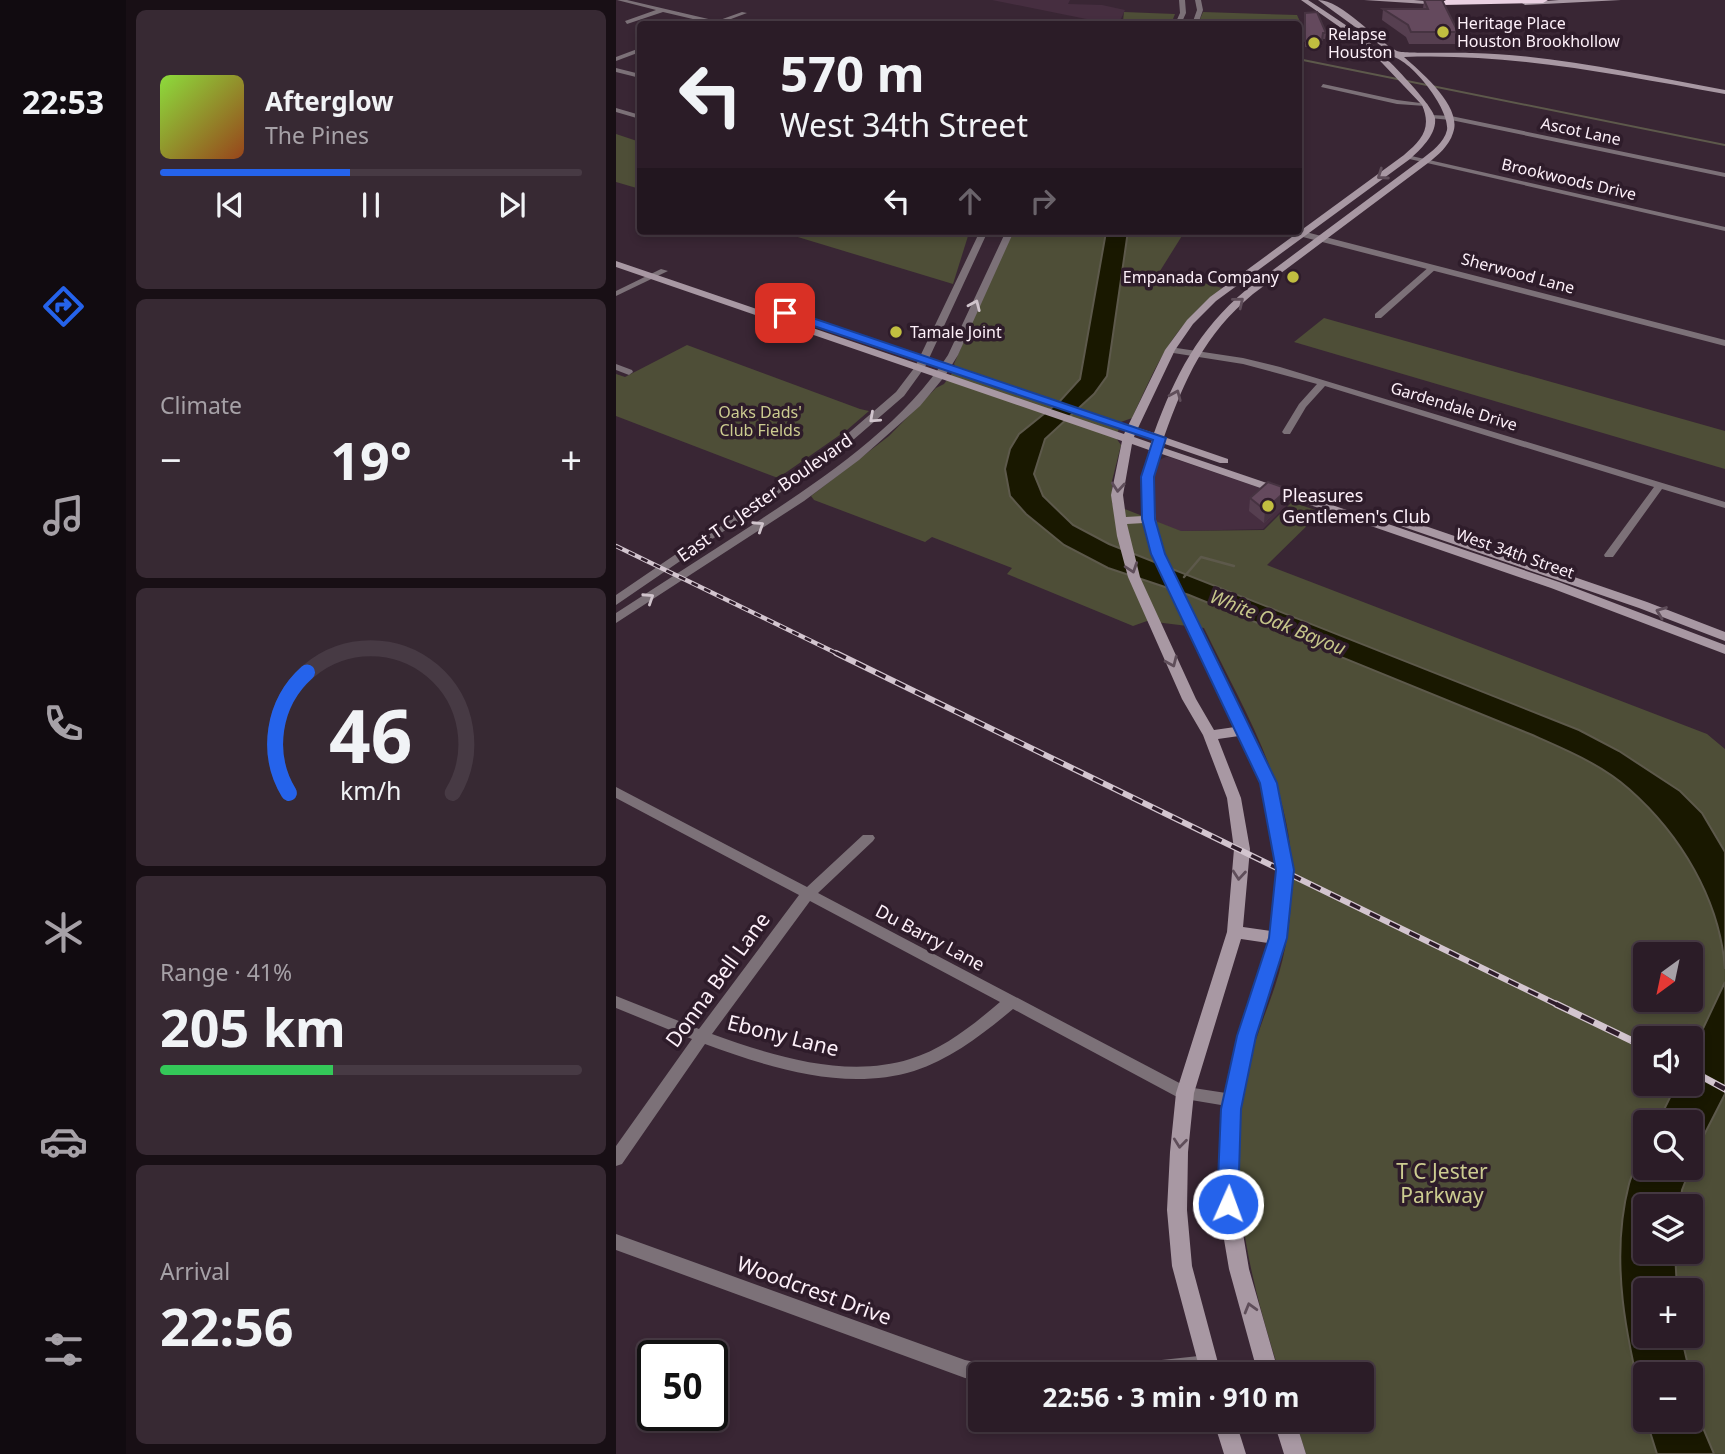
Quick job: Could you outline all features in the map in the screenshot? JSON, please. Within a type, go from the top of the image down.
[{"type":"highway","points":[[1446,3],[1543,0]]},
{"type":"main road","points":[[1302,234],[1420,146],[1430,127],[1431,117],[1425,104],[1383,58],[1304,0]]},
{"type":"main road","points":[[1266,1362],[1239,1269],[1228,1204],[1233,1100],[1246,1036],[1278,938],[1285,870],[1269,783],[1158,554],[1149,519],[1147,477],[1194,353],[1214,326],[1231,307],[1425,161],[1447,139],[1451,118],[1444,102],[1399,57],[1360,25],[1321,0]]},
{"type":"main road","points":[[1367,0],[1446,3],[1618,0]]},
{"type":"main road","points":[[1344,27],[1360,25]]},
{"type":"main road","points":[[1383,58],[1491,55],[1572,63],[1725,92]]},
{"type":"main road","points":[[1207,1362],[1182,1266],[1177,1210],[1179,1152],[1185,1093],[1235,932],[1242,849],[1234,798],[1210,735],[1189,699],[1134,577],[1122,536],[1117,495],[1130,434],[1170,350],[1190,322],[1213,299],[1301,235]]},
{"type":"main road","name":"West 34th Street","points":[[616,254],[809,321],[921,364]]},
{"type":"main road","name":"West 34th Street","points":[[616,264],[1158,443],[1724,645]]},
{"type":"main road","points":[[799,326],[809,321]]},
{"type":"main road","points":[[1121,521],[1149,519]]},
{"type":"main road","points":[[1210,735],[1245,730]]},
{"type":"main road","points":[[1235,932],[1278,938]]},
{"type":"main road","points":[[1228,1432],[1235,1454]]},
{"type":"main road","points":[[1288,1432],[1295,1454]]},
{"type":"street","points":[[620,0],[706,21]]},
{"type":"street","points":[[1179,21],[1183,13],[1182,0]]},
{"type":"street","points":[[1196,21],[1200,10],[1199,0]]},
{"type":"street","points":[[626,22],[663,10]]},
{"type":"street","points":[[725,21],[744,13]]},
{"type":"street","points":[[616,59],[637,51]]},
{"type":"street","points":[[616,70],[637,75]]},
{"type":"street","points":[[1323,86],[1407,103],[1425,104]]},
{"type":"street","points":[[616,110],[637,116]]},
{"type":"street","name":"Ascot Lane","points":[[1431,117],[1451,118],[1725,175]]},
{"type":"street","name":"Brookwoods Drive","points":[[1407,157],[1725,229]]},
{"type":"street","name":"Sherwood Lane","points":[[1302,234],[1725,343]]},
{"type":"street","name":"East T C Jester Boulevard","points":[[616,601],[834,452],[900,394],[921,364],[982,235]]},
{"type":"street","points":[[943,371],[1008,235]]},
{"type":"street","points":[[1378,316],[1433,268]]},
{"type":"street","points":[[616,294],[664,271]]},
{"type":"street","points":[[962,279],[985,281]]},
{"type":"street","name":"Gardendale Drive","points":[[1170,350],[1243,361],[1324,383],[1725,505]]},
{"type":"street","points":[[616,367],[629,372]]},
{"type":"street","name":"East T C Jester Boulevard","points":[[616,619],[726,548],[855,458],[900,419],[943,371]]},
{"type":"street","points":[[1287,432],[1302,406],[1324,383]]},
{"type":"street","points":[[834,452],[855,458]]},
{"type":"street","points":[[1609,555],[1660,485]]},
{"type":"street","points":[[705,538],[726,548]]},
{"type":"street","name":"Du Barry Lane","points":[[616,792],[1185,1093],[1233,1100]]},
{"type":"street","name":"Donna Bell Lane","points":[[616,1159],[702,1036],[807,895],[868,838]]},
{"type":"street","name":"Ebony Lane","points":[[616,1002],[702,1036],[806,1068],[859,1075],[910,1066],[948,1049],[1010,1002]]},
{"type":"street","name":"Woodcrest Drive","points":[[616,1242],[968,1369]]},
{"type":"shaded area","points":[[992,0],[1070,0],[1068,4],[1102,5],[1125,10],[1120,21],[1096,21]]},
{"type":"shaded area","points":[[1166,457],[1293,499],[1263,529],[1180,531],[1154,521],[1153,485],[1157,461]]},
{"type":"green space","points":[[1124,12],[1175,14],[1172,21],[1123,21]]},
{"type":"green space","points":[[1203,12],[1297,15],[1300,21],[1199,21]]},
{"type":"green space","points":[[616,134],[637,141],[637,188],[616,182]]},
{"type":"green space","points":[[791,235],[965,235],[968,236],[953,284]]},
{"type":"green space","name":"T C Jester Parkway","points":[[1009,235],[1182,235],[1160,271],[1222,288],[1204,303],[1178,332],[1159,362],[1132,418],[1121,422],[1116,438],[1121,445],[1112,481],[1112,504],[1181,531],[1264,530],[1292,502],[1321,512],[1267,565],[1707,734],[1725,749],[1725,1454],[1306,1454],[1299,1432],[1374,1432],[1374,1362],[1276,1362],[1250,1264],[1239,1190],[1240,1115],[1252,1054],[1284,954],[1292,888],[1287,825],[1270,766],[1204,628],[1147,621],[1133,626],[1007,574],[1012,568],[932,537],[925,542],[814,500],[811,496],[889,436],[936,388],[944,384],[956,368],[954,364]]},
{"type":"green space","points":[[1324,318],[1725,431],[1725,469],[1294,342]]},
{"type":"green space","name":"Oaks Dads' Club Fields","points":[[687,345],[869,411],[847,430],[778,478],[616,416],[616,374],[625,377]]},
{"type":"water","name":"White Oak Bayou","points":[[1105,235],[1127,235],[1107,376],[1094,394],[1045,439],[1034,474],[1043,496],[1073,525],[1109,544],[1579,730],[1619,751],[1680,791],[1702,813],[1725,852],[1725,969],[1715,918],[1694,870],[1665,826],[1629,789],[1607,772],[1530,734],[1189,595],[1108,568],[1064,545],[1026,514],[1010,496],[1005,469],[1010,449],[1019,434],[1060,401],[1080,379]]},
{"type":"water","points":[[1725,982],[1725,1094],[1703,1137],[1703,1110],[1664,1110],[1671,1096],[1703,1096],[1703,1029]]},
{"type":"water","points":[[1633,1174],[1633,1180],[1686,1180],[1682,1194],[1633,1194],[1633,1264],[1676,1264],[1676,1278],[1633,1278],[1633,1348],[1684,1348],[1687,1362],[1633,1362],[1621,1271],[1623,1213]]},
{"type":"water","points":[[1703,1428],[1714,1454],[1657,1454],[1650,1432],[1703,1432]]},
{"type":"building","points":[[1424,0],[1442,0],[1458,32],[1411,32],[1408,25],[1383,9],[1428,9]]},
{"type":"building","points":[[1317,12],[1326,33],[1323,33],[1322,40],[1305,41],[1305,13]]},
{"type":"building","points":[[1268,482],[1288,489],[1265,510],[1250,498]]},
{"type":"waterway","points":[[1302,60],[1725,145]]},
{"type":"waterway","points":[[1184,577],[1201,557],[1234,566]]},
{"type":"railway","points":[[616,546],[840,655]]},
{"type":"railway","points":[[836,653],[1560,1006]]},
{"type":"railway","points":[[1556,1004],[1633,1041]]},
{"type":"railway","points":[[1703,1077],[1725,1089]]},
{"type":"place","name":"Heritage Place Houston Brookhollow","points":[[1443,32]]},
{"type":"place","name":"Relapse Houston","points":[[1314,43]]},
{"type":"place","name":"Empanada Company","points":[[1293,277]]},
{"type":"place","name":"Tamale Joint","points":[[896,332]]},
{"type":"place","name":"Pleasures Gentlemen's Club","points":[[1268,506]]},
{"type":"route","points":[[785,313],[1159,438],[1147,477],[1149,519],[1158,554],[1269,783],[1285,870],[1278,938],[1267,980],[1246,1036],[1231,1109],[1228,1204]]}]
